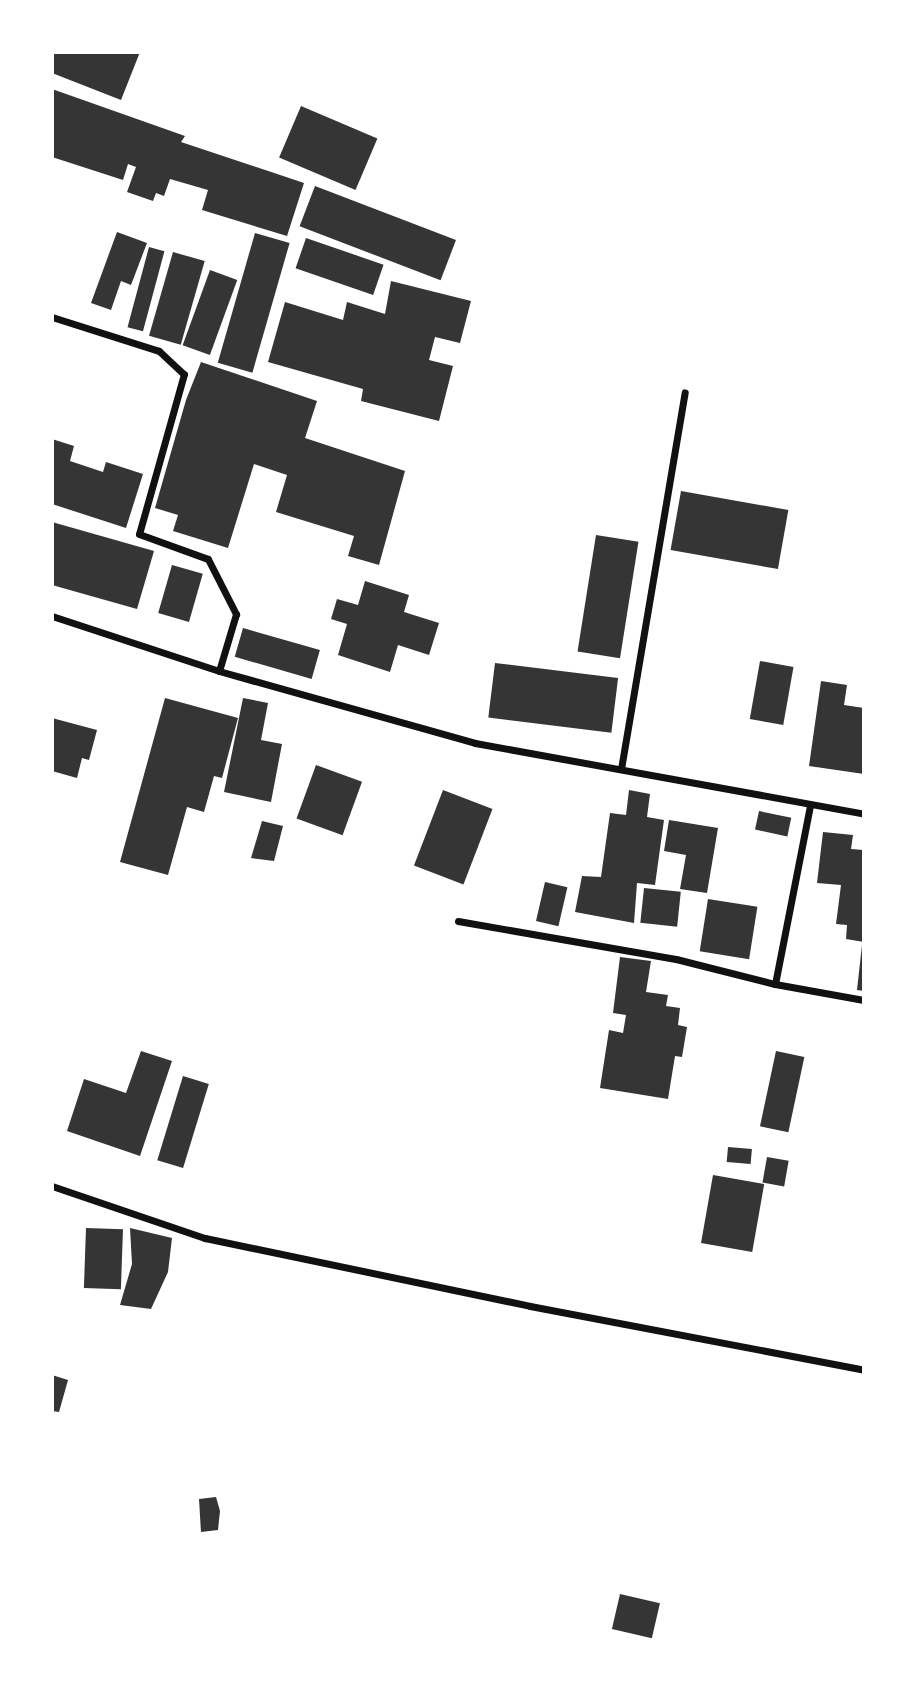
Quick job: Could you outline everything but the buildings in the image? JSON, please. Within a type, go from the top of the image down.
[{"type":"street","points":[[52,317],[159,351],[184,374],[139,534],[208,559],[236,614],[219,671]]},
{"type":"street","points":[[621,769],[685,392]]},
{"type":"street","points":[[52,616],[219,671],[475,743],[863,814]]},
{"type":"street","points":[[775,984],[810,805]]},
{"type":"street","points":[[458,921],[676,959],[775,984],[863,1000]]},
{"type":"street","points":[[52,1186],[205,1238],[530,1306],[863,1370]]}]
